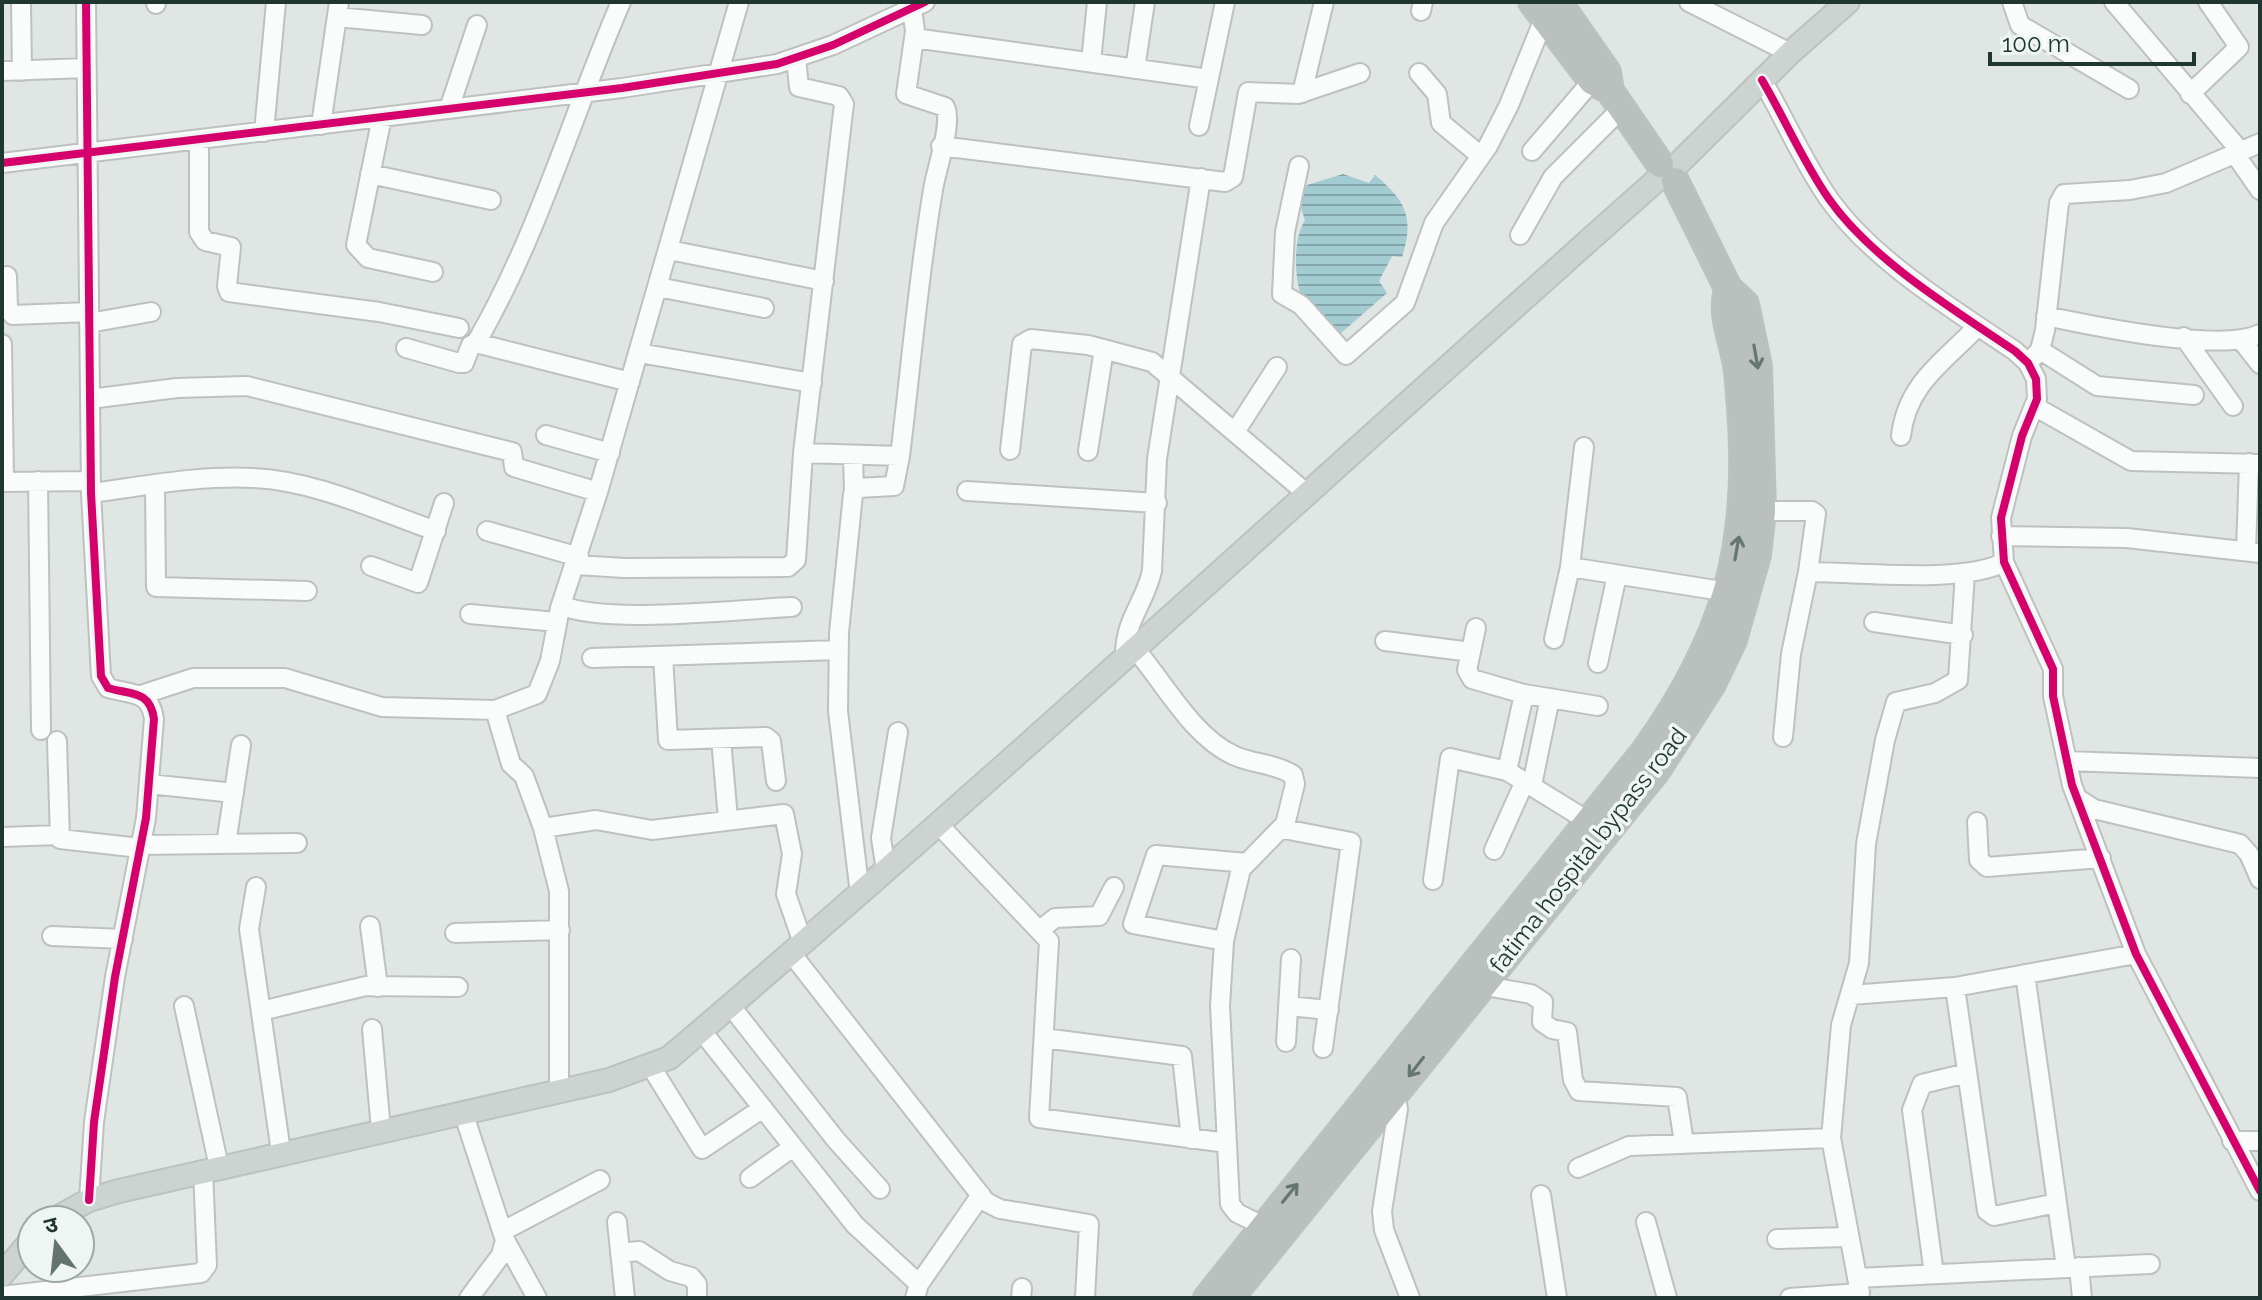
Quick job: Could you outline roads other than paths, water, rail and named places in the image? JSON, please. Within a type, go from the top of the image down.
[{"type":"highway","name":"fatima hospital bypass road","points":[[1207,1298],[1235,1289],[1395,1093],[1588,821],[1733,640],[1757,555],[1762,511],[1758,366],[1745,304],[1728,288],[1668,172],[1608,93],[1607,72],[1544,8]]},
{"type":"highway","name":"fatima hospital bypass road","points":[[1235,1289],[1263,1226],[1657,770],[1706,673],[1738,546],[1743,440],[1737,365],[1723,309],[1728,288]]},
{"type":"main road","points":[[82,1204],[211,1168],[609,1080],[669,1058],[939,825],[1130,654],[1305,492],[1668,172],[1790,53],[1848,2]]},
{"type":"main road","points":[[2,1275],[16,1258]]},
{"type":"street","points":[[21,2],[22,71]]},
{"type":"street","points":[[86,2],[91,487],[101,676],[108,688],[141,695],[193,678],[276,678],[382,707],[495,710],[537,694],[550,661],[559,613],[578,561],[722,73],[739,2]]},
{"type":"street","points":[[264,132],[276,2]]},
{"type":"street","points":[[406,348],[464,363],[471,345],[476,343],[495,311],[541,206],[582,93],[621,2]]},
{"type":"street","points":[[1091,62],[1097,2]]},
{"type":"street","points":[[1135,69],[1145,2]]},
{"type":"street","points":[[1199,126],[1225,2]]},
{"type":"street","points":[[1302,93],[1324,2]]},
{"type":"street","points":[[1689,2],[1790,53]]},
{"type":"street","points":[[2012,2],[2020,25],[2129,89]]},
{"type":"street","points":[[2114,2],[2239,153],[2260,190]]},
{"type":"street","points":[[2190,94],[2239,47],[2208,2]]},
{"type":"street","points":[[854,492],[858,488],[894,486],[917,318],[919,278],[941,146],[949,116],[945,107],[910,98],[904,88],[918,6]]},
{"type":"street","points":[[2,163],[582,93],[722,73],[796,58],[918,6]]},
{"type":"street","points":[[1299,166],[1285,232],[1282,294],[1301,305],[1346,355],[1405,303],[1434,223],[1481,156],[1509,105],[1544,8]]},
{"type":"street","points":[[321,125],[338,10],[422,25]]},
{"type":"street","points":[[449,109],[477,25]]},
{"type":"street","points":[[914,38],[1209,79]]},
{"type":"street","points":[[487,531],[578,561],[624,568],[788,567],[798,552],[803,453],[844,104],[839,96],[799,87],[796,58]]},
{"type":"street","points":[[2,71],[86,68]]},
{"type":"street","points":[[941,146],[1225,182],[1233,177],[1248,92],[1302,93],[1360,73]]},
{"type":"street","points":[[1419,73],[1437,94],[1444,127],[1481,156]]},
{"type":"street","points":[[1762,80],[1830,200],[1858,231],[1972,332],[2034,356],[2097,386],[2194,395]]},
{"type":"street","points":[[1532,151],[1608,93]]},
{"type":"street","points":[[1520,235],[1553,177],[1608,93]]},
{"type":"street","points":[[382,117],[356,245],[360,253],[368,258],[433,272]]},
{"type":"street","points":[[199,140],[199,232],[205,241],[231,247],[229,292],[379,312],[459,328]]},
{"type":"street","points":[[2260,143],[2166,183],[2130,190],[2064,194],[2059,203],[2046,316],[2034,356],[2034,406],[2022,436],[2001,518],[2004,562],[2053,669],[2053,696],[2067,761],[2136,954],[2260,1191]]},
{"type":"street","points":[[370,174],[491,200]]},
{"type":"street","points":[[1201,178],[1157,459],[1152,571],[1149,586],[1126,629],[1130,654],[1163,681],[1182,713],[1227,752],[1293,775],[1295,784],[1284,825],[1241,869],[1224,941],[1220,1006],[1230,1204],[1237,1213],[1263,1226]]},
{"type":"street","points":[[669,250],[824,281]]},
{"type":"street","points":[[7,276],[8,309],[13,315],[88,318],[151,312]]},
{"type":"street","points":[[658,287],[764,308]]},
{"type":"street","points":[[2046,316],[2092,326],[2184,337],[2242,341],[2260,334]]},
{"type":"street","points":[[1901,436],[1909,399],[1972,332]]},
{"type":"street","points":[[2184,337],[2233,406]]},
{"type":"street","points":[[1010,450],[1022,344],[1031,339],[1104,349],[1152,362],[1305,492]]},
{"type":"street","points":[[2242,341],[2260,364]]},
{"type":"street","points":[[476,343],[630,382]]},
{"type":"street","points":[[2,344],[3,482],[38,481],[91,487],[155,485],[211,478],[281,481],[436,531]]},
{"type":"street","points":[[1088,451],[1104,349]]},
{"type":"street","points":[[639,353],[812,383]]},
{"type":"street","points":[[1235,432],[1277,367]]},
{"type":"street","points":[[90,399],[210,385],[263,389],[512,452],[514,467],[598,492]]},
{"type":"street","points":[[2001,536],[2127,538],[2253,552],[2255,464],[2131,461],[2034,406]]},
{"type":"street","points":[[546,435],[610,453]]},
{"type":"street","points":[[1554,639],[1570,567],[1584,447]]},
{"type":"street","points":[[803,453],[900,456]]},
{"type":"street","points":[[853,455],[854,492],[839,650],[841,749],[860,894]]},
{"type":"street","points":[[38,481],[41,730]]},
{"type":"street","points":[[155,485],[156,587],[307,591]]},
{"type":"street","points":[[967,491],[1157,503]]},
{"type":"street","points":[[371,566],[418,583],[444,503]]},
{"type":"street","points":[[1762,511],[1812,511],[1816,514],[1791,654],[1783,737]]},
{"type":"street","points":[[1808,572],[1965,573],[1991,570],[2004,562]]},
{"type":"street","points":[[1570,567],[1728,592]]},
{"type":"street","points":[[1859,1290],[1831,1138],[1839,1078],[1841,1025],[1859,963],[1866,844],[1893,706],[1899,700],[1935,693],[1958,680],[1965,573]]},
{"type":"street","points":[[1598,663],[1617,575]]},
{"type":"street","points":[[470,614],[630,614],[792,607]]},
{"type":"street","points":[[1874,622],[1963,635]]},
{"type":"street","points":[[1476,628],[1467,670],[1472,679],[1524,694],[1598,706]]},
{"type":"street","points":[[1385,641],[1471,652]]},
{"type":"street","points":[[592,658],[839,650]]},
{"type":"street","points":[[663,656],[666,737],[671,740],[769,738],[776,781]]},
{"type":"street","points":[[1507,771],[1524,694]]},
{"type":"street","points":[[89,1200],[94,1122],[149,784],[154,719],[151,705],[141,695]]},
{"type":"street","points":[[1494,850],[1528,783],[1550,698]]},
{"type":"street","points":[[495,710],[499,714],[511,764],[524,776],[543,828],[559,891],[559,1091]]},
{"type":"street","points":[[886,871],[881,838],[898,732]]},
{"type":"street","points":[[721,739],[728,819]]},
{"type":"street","points":[[57,741],[59,835],[64,841],[141,846],[297,843]]},
{"type":"street","points":[[226,844],[241,745]]},
{"type":"street","points":[[1433,880],[1447,761],[1454,757],[1507,771],[1588,821]]},
{"type":"street","points":[[2067,761],[2260,768]]},
{"type":"street","points":[[149,784],[234,793]]},
{"type":"street","points":[[2080,800],[2094,809],[2240,844],[2249,854],[2260,879]]},
{"type":"street","points":[[543,828],[596,820],[652,830],[781,813],[786,817],[792,860],[786,894],[797,948],[981,1195],[1000,1209],[1089,1224],[1085,1298]]},
{"type":"street","points":[[1977,822],[1979,860],[1987,867],[2101,858]]},
{"type":"street","points":[[939,825],[1040,930],[1050,949],[1039,1118],[1227,1143]]},
{"type":"street","points":[[1284,825],[1287,831],[1348,840],[1353,846],[1323,1048]]},
{"type":"street","points":[[2,837],[59,835]]},
{"type":"street","points":[[1224,941],[1133,924],[1156,855],[1247,863]]},
{"type":"street","points":[[256,887],[249,929],[281,1152]]},
{"type":"street","points":[[1040,930],[1055,918],[1099,916],[1114,887]]},
{"type":"street","points":[[370,926],[378,987]]},
{"type":"street","points":[[455,933],[560,930]]},
{"type":"street","points":[[52,936],[123,939]]},
{"type":"street","points":[[1851,995],[1955,987],[2136,954]]},
{"type":"street","points":[[1286,1042],[1291,959]]},
{"type":"street","points":[[2025,974],[2057,1203],[2082,1298]]},
{"type":"street","points":[[1471,984],[1531,994],[1543,1002],[1542,1022],[1552,1029],[1567,1032],[1573,1080],[1579,1091],[1677,1097],[1684,1143]]},
{"type":"street","points":[[261,1011],[352,989],[458,987]]},
{"type":"street","points":[[1955,987],[1989,1215],[2057,1203]]},
{"type":"street","points":[[730,1005],[836,1140],[880,1189]]},
{"type":"street","points":[[2,1296],[201,1273],[207,1265],[211,1168],[184,1006]]},
{"type":"street","points":[[1288,1006],[1329,1010]]},
{"type":"street","points":[[372,1029],[381,1130]]},
{"type":"street","points":[[701,1030],[861,1232],[917,1291],[981,1195]]},
{"type":"street","points":[[1044,1038],[1182,1056],[1191,1139]]},
{"type":"street","points":[[650,1065],[702,1149],[763,1108]]},
{"type":"street","points":[[1934,1274],[1912,1110],[1922,1084],[1967,1073]]},
{"type":"street","points":[[1395,1093],[1398,1109],[1382,1211],[1384,1230],[1410,1298]]},
{"type":"street","points":[[463,1112],[504,1236],[537,1298]]},
{"type":"street","points":[[1578,1168],[1629,1146],[1831,1138]]},
{"type":"street","points":[[2232,1141],[2260,1141]]},
{"type":"street","points":[[750,1178],[793,1147]]},
{"type":"street","points":[[504,1236],[600,1180]]},
{"type":"street","points":[[1541,1195],[1557,1298]]},
{"type":"street","points":[[617,1222],[625,1298]]},
{"type":"street","points":[[1646,1222],[1667,1298]]},
{"type":"street","points":[[469,1298],[501,1255],[504,1236]]},
{"type":"street","points":[[1777,1239],[1847,1237]]},
{"type":"street","points":[[620,1253],[639,1251],[670,1271],[691,1277],[697,1284],[697,1298]]},
{"type":"street","points":[[1790,1298],[1859,1290],[1934,1274],[2150,1264]]},
{"type":"water","points":[[1343,174],[1369,183],[1375,175],[1400,201],[1405,210],[1407,231],[1402,257],[1392,256],[1379,281],[1387,293],[1341,333],[1309,313],[1297,280],[1296,254],[1305,220],[1298,199],[1307,185]]}]
